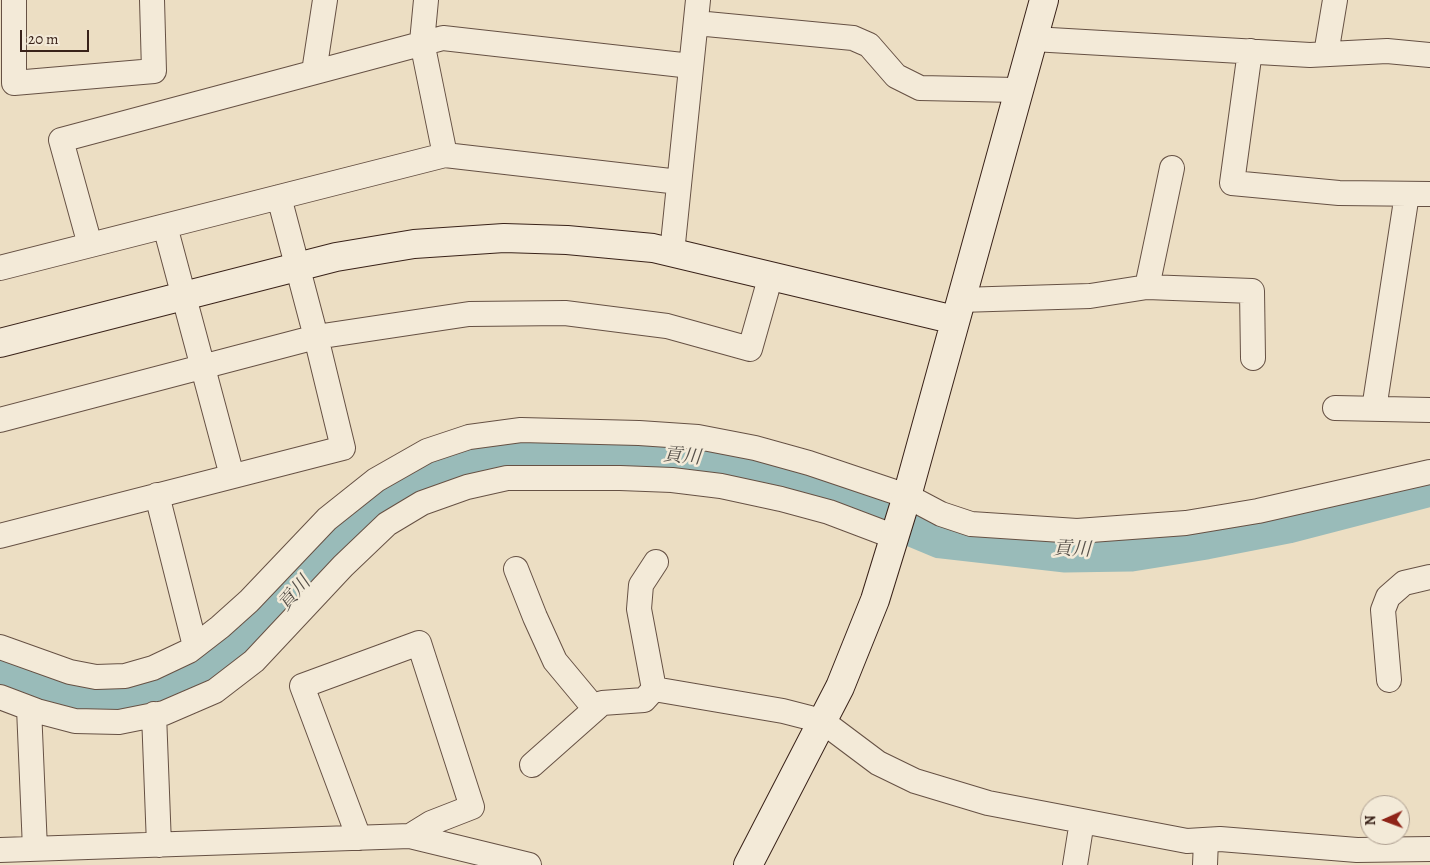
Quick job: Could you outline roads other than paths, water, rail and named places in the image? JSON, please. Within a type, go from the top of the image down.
[{"type":"street","points":[[14,0],[14,83],[154,71],[152,0]]},
{"type":"street","points":[[314,72],[325,0]]},
{"type":"street","points":[[426,0],[422,42],[445,155]]},
{"type":"street","points":[[672,253],[698,0]]},
{"type":"street","points":[[748,865],[840,687],[875,600],[906,499],[1017,90],[1044,0]]},
{"type":"street","points":[[1326,54],[1335,0]]},
{"type":"street","points":[[696,23],[853,38],[869,45],[896,76],[920,88],[1017,90]]},
{"type":"street","points":[[90,245],[62,140],[422,42],[443,38],[691,66]]},
{"type":"street","points":[[1033,39],[1310,55],[1387,51],[1430,55]]},
{"type":"street","points":[[1250,52],[1232,183],[1339,193],[1424,190],[1374,409]]},
{"type":"street","points":[[0,268],[445,155],[679,182]]},
{"type":"street","points":[[1147,287],[1172,168]]},
{"type":"street","points":[[0,536],[343,448],[316,337],[278,197]]},
{"type":"street","points":[[165,226],[232,476]]},
{"type":"street","points":[[0,343],[336,257],[414,244],[504,238],[567,240],[653,248],[771,276],[957,310],[1090,296],[1147,287],[1252,291],[1253,358]]},
{"type":"street","points":[[0,420],[316,337],[469,314],[565,313],[667,326],[750,349],[771,276]]},
{"type":"street","points":[[1335,408],[1430,410]]},
{"type":"street","points":[[0,647],[70,672],[96,677],[125,676],[153,668],[195,646],[220,627],[249,601],[327,519],[376,480],[427,451],[469,437],[521,430],[639,433],[698,437],[755,448],[809,463],[971,524],[1077,531],[1186,523],[1258,511],[1430,472]]},
{"type":"street","points":[[0,697],[75,721],[119,722],[164,712],[215,691],[254,661],[343,566],[387,524],[422,503],[467,487],[507,478],[620,478],[672,480],[722,486],[829,512],[895,538]]},
{"type":"street","points":[[157,495],[195,646]]},
{"type":"street","points":[[654,689],[639,609],[641,585],[656,562]]},
{"type":"street","points":[[516,569],[555,661],[595,709]]},
{"type":"street","points":[[1389,680],[1383,610],[1388,597],[1404,583],[1430,577]]},
{"type":"street","points":[[359,838],[302,686],[419,643],[472,807],[431,823],[410,836]]},
{"type":"street","points":[[654,689],[784,711],[822,721],[878,763],[915,780],[988,803],[1187,841],[1220,839],[1356,858],[1430,849]]},
{"type":"street","points":[[532,765],[602,703],[644,700],[654,689]]},
{"type":"street","points":[[30,708],[35,849]]},
{"type":"street","points":[[154,714],[159,845]]},
{"type":"street","points":[[1075,865],[1082,821]]},
{"type":"street","points":[[0,850],[410,836],[529,865]]},
{"type":"street","points":[[1206,840],[1206,865]]},
{"type":"waterway","name":"貢川","points":[[0,665],[36,679],[83,693],[127,697],[159,694],[194,682],[236,655],[270,623],[341,540],[381,507],[420,484],[468,466],[524,453],[620,453],[694,457],[778,470],[941,538],[1064,552],[1131,551],[1206,539],[1288,523],[1430,486]]}]
